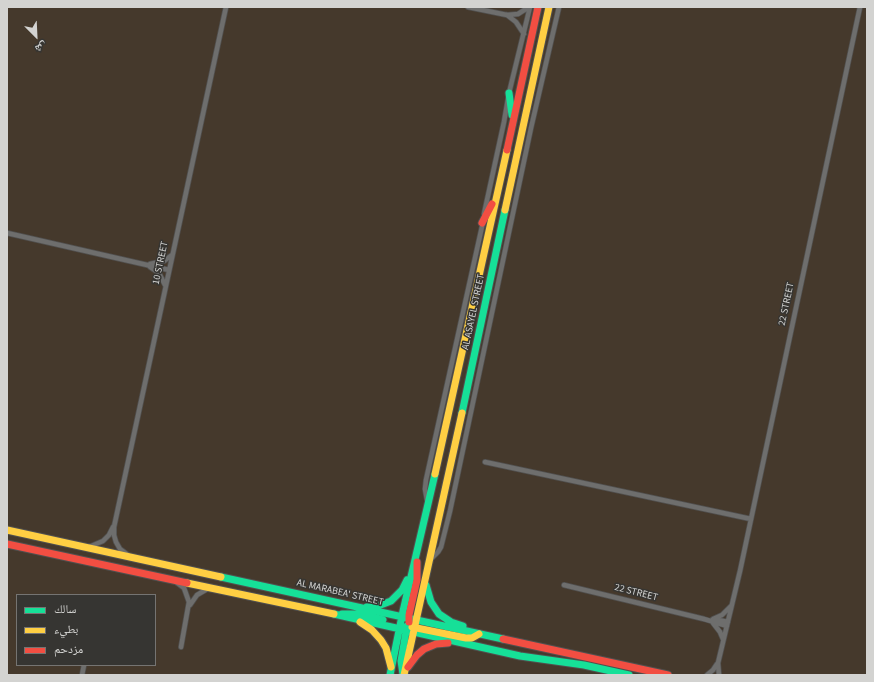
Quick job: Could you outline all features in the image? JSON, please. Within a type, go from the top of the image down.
[{"type":"main road","name":"AL ASAYEL STREET","points":[[404,674],[416,556],[538,7]]},
{"type":"main road","name":"AL ASAYEL STREET","points":[[391,672],[426,579],[550,7]]},
{"type":"main road","points":[[509,93],[513,119]]},
{"type":"main road","points":[[482,223],[496,198]]},
{"type":"main road","name":"AL MARABEA' STREET","points":[[7,530],[358,608],[459,643],[520,656],[584,665],[629,675]]},
{"type":"main road","name":"AL MARABEA' STREET","points":[[7,544],[338,616],[479,634],[668,675]]},
{"type":"main road","points":[[358,608],[378,606],[395,598],[405,586],[416,556]]},
{"type":"main road","points":[[426,579],[428,596],[440,614],[450,622],[470,628],[479,634]]},
{"type":"main road","points":[[338,616],[348,613],[356,614],[408,625]]},
{"type":"main road","points":[[354,619],[372,630],[381,640],[387,652],[391,672]]},
{"type":"main road","points":[[404,674],[417,655],[428,647],[440,643],[459,643]]},
{"type":"street","name":"10 STREET","points":[[85,547],[95,545],[103,541],[109,535],[114,524],[226,7]]},
{"type":"street","points":[[468,7],[507,15],[518,14],[529,7]]},
{"type":"street","points":[[428,502],[426,494],[426,480],[509,93],[524,34],[529,7]]},
{"type":"street","points":[[430,559],[441,547],[448,518],[531,128],[559,7]]},
{"type":"street","name":"22 STREET","points":[[707,675],[714,670],[718,662],[732,605],[860,7]]},
{"type":"street","points":[[507,15],[516,22],[524,34]]},
{"type":"street","points":[[7,233],[169,270]]},
{"type":"street","points":[[147,265],[164,261],[173,254]]},
{"type":"street","points":[[147,265],[159,273],[166,287]]},
{"type":"street","points":[[485,462],[751,519]]},
{"type":"street","name":"10 STREET","points":[[114,524],[114,535],[116,542],[123,551],[131,557]]},
{"type":"street","points":[[173,580],[181,585],[188,597],[189,607],[181,647]]},
{"type":"street","name":"22 STREET","points":[[564,585],[727,624]]},
{"type":"street","points":[[189,607],[197,595],[209,588]]},
{"type":"street","points":[[723,639],[712,620],[726,612],[732,605]]},
{"type":"street","name":"22 STREET","points":[[718,662],[719,675]]},
{"type":"shaded area","points":[[7,7],[867,7],[867,675],[7,675]]},
{"type":"traffic: fast","points":[[509,93],[512,115]]},
{"type":"traffic: fast","points":[[462,413],[505,210]]},
{"type":"traffic: fast","points":[[390,675],[403,611],[435,474]]},
{"type":"traffic: fast","points":[[221,577],[503,639]]},
{"type":"traffic: fast","points":[[367,607],[378,606],[391,601],[402,590],[407,580]]},
{"type":"traffic: fast","points":[[426,585],[431,602],[439,614],[451,622],[463,626]]},
{"type":"traffic: fast","points":[[334,614],[520,656],[584,665],[629,675]]},
{"type":"traffic: fast","points":[[342,614],[356,614],[383,620]]},
{"type":"traffic: fast","points":[[403,674],[401,661],[407,626]]},
{"type":"traffic: slow","points":[[505,210],[549,7]]},
{"type":"traffic: slow","points":[[435,474],[507,150]]},
{"type":"traffic: slow","points":[[404,675],[462,413]]},
{"type":"traffic: slow","points":[[7,530],[221,577]]},
{"type":"traffic: slow","points":[[187,583],[334,614]]},
{"type":"traffic: slow","points":[[360,622],[372,630],[381,640],[386,648],[391,667]]},
{"type":"traffic: slow","points":[[412,627],[466,638],[472,638],[479,634]]},
{"type":"traffic: jam","points":[[507,150],[538,7]]},
{"type":"traffic: jam","points":[[482,223],[492,204]]},
{"type":"traffic: jam","points":[[7,544],[187,583]]},
{"type":"traffic: jam","points":[[409,622],[409,615],[417,580],[417,562]]},
{"type":"traffic: jam","points":[[503,639],[668,675]]},
{"type":"traffic: jam","points":[[408,667],[417,655],[424,649],[436,644],[448,643]]}]
